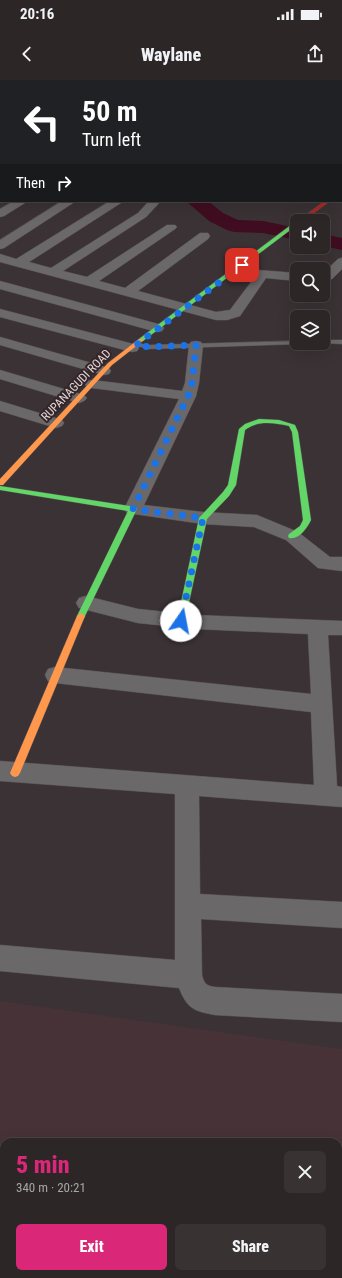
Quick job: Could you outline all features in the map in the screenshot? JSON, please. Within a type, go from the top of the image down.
[{"type":"street","points":[[0,214],[20,202]]},
{"type":"street","points":[[0,245],[63,202],[102,211]]},
{"type":"street","points":[[18,263],[116,202]]},
{"type":"street","points":[[53,272],[142,215],[154,202]]},
{"type":"street","name":"RUPANAGUDI ROAD","points":[[310,214],[327,202]]},
{"type":"street","points":[[89,282],[170,227]]},
{"type":"street","name":"RUPANAGUDI ROAD","points":[[0,483],[104,371],[184,307],[290,229]]},
{"type":"street","points":[[128,292],[204,236]]},
{"type":"street","points":[[0,258],[216,316],[227,316],[235,313],[262,275]]},
{"type":"street","points":[[231,272],[290,277]]},
{"type":"street","points":[[0,285],[157,328]]},
{"type":"street","points":[[0,313],[134,346]]},
{"type":"street","points":[[0,341],[104,371]]},
{"type":"street","points":[[196,345],[192,383],[188,396],[86,603],[55,675],[7,772],[334,796],[321,704],[318,628]]},
{"type":"street","points":[[0,374],[79,398]]},
{"type":"street","points":[[92,384],[188,396]]},
{"type":"street","points":[[0,406],[56,423]]},
{"type":"street","points":[[181,621],[203,518],[226,494],[232,485],[242,429],[245,424],[252,422],[283,422],[292,425],[295,432],[307,520],[303,528],[292,536]]},
{"type":"street","points":[[0,488],[133,509],[203,518],[257,521],[292,536],[324,563],[342,564]]},
{"type":"street","points":[[86,603],[138,616],[181,621],[257,626],[342,628]]},
{"type":"street","points":[[55,675],[321,704]]},
{"type":"street","points":[[187,785],[188,975],[194,993],[203,1000],[342,1008]]},
{"type":"street","points":[[187,906],[342,915]]},
{"type":"street","points":[[0,958],[188,975]]},
{"type":"lane","points":[[330,342],[342,342]]},
{"type":"lane","points":[[134,346],[149,347],[290,343]]},
{"type":"shaded area","points":[[0,1001],[342,1049],[342,1138],[0,1138]]},
{"type":"waterway","points":[[197,202],[216,217],[234,226],[263,227],[290,233]]},
{"type":"waterway","points":[[330,241],[342,244]]},
{"type":"traffic: fast","points":[[141,340],[290,228]]},
{"type":"traffic: fast","points":[[181,621],[203,518],[226,494],[232,485],[242,429],[247,425],[259,421],[273,421],[292,425],[295,432],[307,520],[303,528],[292,536]]},
{"type":"traffic: fast","points":[[0,488],[133,509],[81,616]]},
{"type":"traffic: slow","points":[[0,483],[110,364],[141,340]]},
{"type":"traffic: slow","points":[[15,773],[81,616]]},
{"type":"traffic: jam","points":[[310,214],[327,202]]},
{"type":"route","points":[[181,621],[203,518],[133,509],[188,396],[192,383],[196,345],[149,347],[136,345],[184,307],[242,265]]}]
